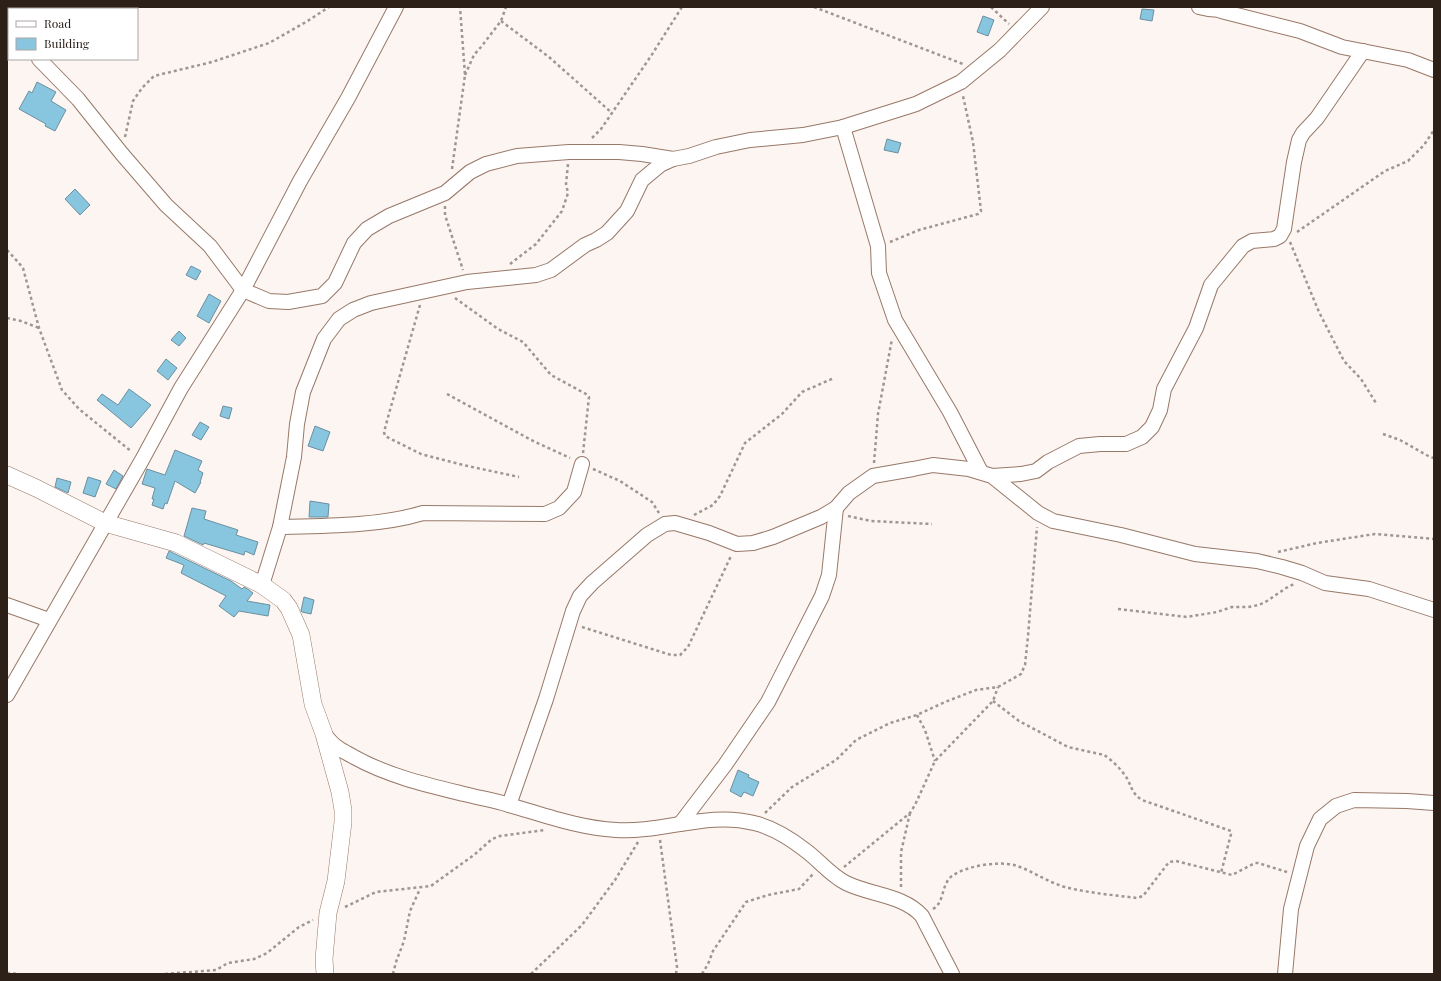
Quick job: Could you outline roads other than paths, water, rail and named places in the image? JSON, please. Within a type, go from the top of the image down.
[{"type":"street","points":[[7,695],[182,388],[243,290],[300,181],[348,98],[396,7]]},
{"type":"street","points":[[262,585],[280,527],[294,457],[297,424],[303,392],[324,339],[339,319],[353,310],[371,303],[467,282],[536,275],[551,270],[584,245],[607,233],[627,211],[642,180],[660,165],[673,159],[689,156],[716,147],[750,140],[803,135],[843,127],[916,104],[961,82],[1000,50],[1042,7]]},
{"type":"street","points":[[1199,7],[1210,10],[1227,9],[1300,31],[1342,47],[1408,60],[1434,70]]},
{"type":"street","points":[[680,824],[725,765],[768,702],[822,596],[829,575],[836,511],[849,493],[873,476],[913,470],[933,464],[969,469],[986,474],[1021,474],[1036,471],[1048,462],[1080,446],[1126,444],[1142,437],[1152,427],[1160,410],[1164,389],[1196,328],[1210,285],[1243,246],[1252,241],[1274,239],[1286,234],[1298,140],[1317,118],[1363,51]]},
{"type":"street","points":[[40,60],[78,100],[166,205],[210,246],[243,290],[269,301],[278,302],[322,296],[335,283],[354,243],[367,229],[389,216],[447,192],[470,172],[486,164],[517,156],[572,152],[619,152],[673,159]]},
{"type":"street","points":[[843,127],[878,246],[879,273],[895,320],[986,474],[1038,513],[1053,521],[1121,535],[1195,554],[1257,561],[1282,567],[1325,583],[1369,589],[1434,610]]},
{"type":"street","points":[[280,527],[325,526],[379,522],[406,518],[423,513],[545,514],[559,508],[574,492],[582,464]]},
{"type":"street","points":[[7,475],[105,523],[176,543],[262,585],[283,600],[289,608],[300,636],[314,704],[340,792],[343,810],[336,881],[328,916],[324,959],[325,974]]},
{"type":"street","points":[[508,805],[546,699],[573,611],[580,596],[592,583],[648,535],[670,524],[709,533],[737,544],[753,543],[773,538],[836,511]]},
{"type":"street","points":[[7,605],[49,620]]},
{"type":"street","points":[[324,734],[337,747],[369,765],[397,776],[575,824],[615,830],[651,829],[721,819],[754,823],[787,837],[806,850],[822,865],[845,882],[861,889],[902,902],[917,910],[922,916],[952,974]]},
{"type":"street","points":[[1285,974],[1291,909],[1307,846],[1320,819],[1336,806],[1354,800],[1407,801],[1434,804]]}]
